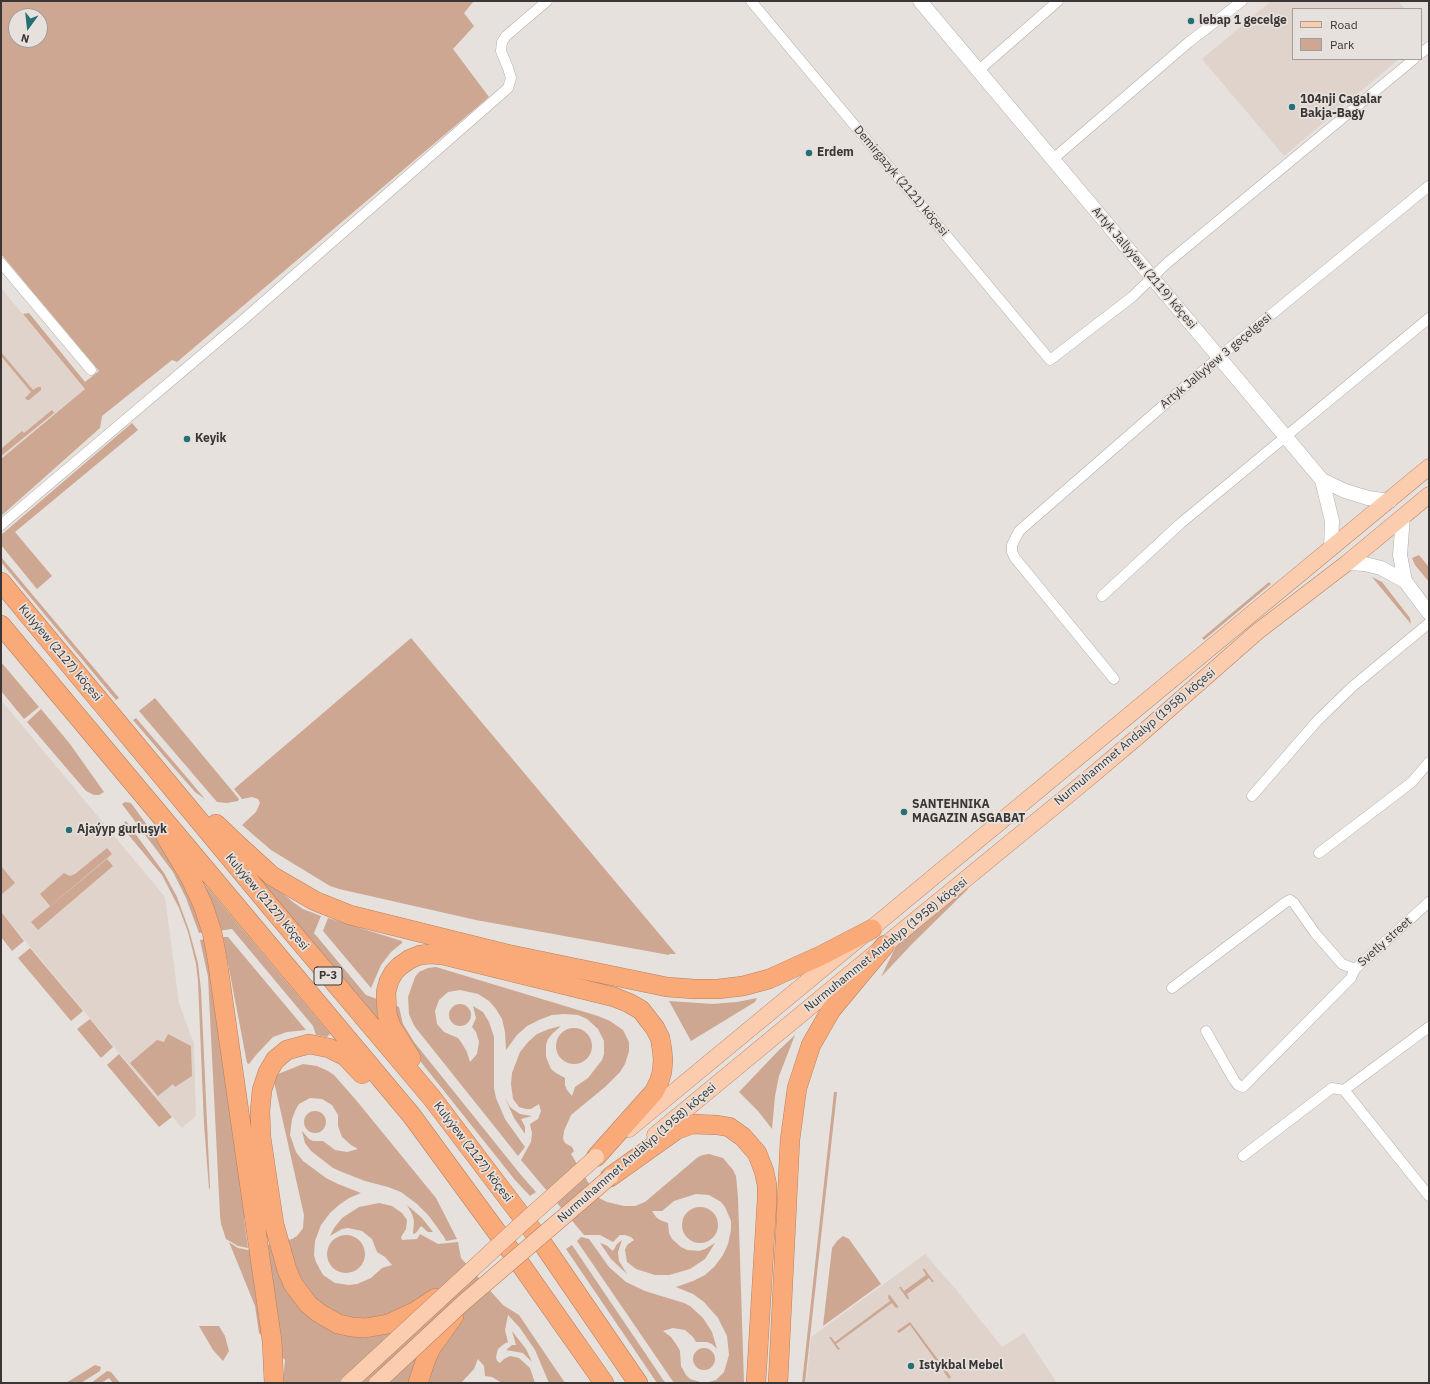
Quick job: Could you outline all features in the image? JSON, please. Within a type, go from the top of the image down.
[{"type":"highway","name":"Kulyýew (2127) köçesi","points":[[1,582],[275,912],[432,1098],[545,1247],[638,1383]]},
{"type":"highway","name":"P-3","points":[[1,625],[412,1116],[604,1383]]},
{"type":"highway","points":[[159,771],[272,876],[315,901],[350,915],[507,954],[667,987],[718,989],[744,986],[769,979],[822,955],[872,929]]},
{"type":"highway","points":[[131,780],[190,877],[212,932],[272,1341],[274,1383]]},
{"type":"highway","points":[[778,1383],[790,1140],[797,1088],[811,1045],[831,1010],[885,945]]},
{"type":"highway","points":[[432,1098],[425,1078],[391,1026],[388,1014],[386,992],[389,981],[394,972],[410,959],[431,954],[443,955],[614,996],[641,1010],[649,1019],[660,1038],[663,1060],[659,1082],[654,1092],[596,1157]]},
{"type":"highway","points":[[412,1116],[385,1099],[345,1056],[329,1048],[309,1044],[287,1050],[275,1060],[268,1072],[262,1090],[260,1111],[261,1137],[274,1224],[282,1256],[293,1284],[308,1304],[318,1313],[338,1324],[365,1328],[388,1324],[416,1311],[456,1297]]},
{"type":"highway","points":[[610,1177],[676,1130],[692,1124],[729,1127],[743,1137],[755,1149],[764,1171],[767,1185],[756,1383]]},
{"type":"highway","points":[[418,1383],[426,1359],[441,1333],[456,1297]]},
{"type":"highway","points":[[604,1332],[628,1348],[651,1383]]},
{"type":"highway","points":[[583,1353],[594,1383]]},
{"type":"main road","name":"Nurmuhammet Andalyp (1958) köçesi","points":[[378,1383],[518,1227],[596,1157],[1331,548],[1390,501],[1429,467]]},
{"type":"main road","name":"Nurmuhammet Andalyp (1958) köçesi","points":[[349,1383],[456,1297],[610,1177],[648,1142],[1141,734],[1257,632],[1347,563],[1429,495]]},
{"type":"street","points":[[1,525],[244,320],[508,88],[510,78],[508,68],[501,51],[502,42],[506,36],[547,1]]},
{"type":"street","name":"Demirgazyk (2121) köçesi","points":[[751,1],[1050,360],[1132,297],[1153,278]]},
{"type":"street","name":"Artyk Jallyýew (2119) köçesi","points":[[920,1],[1322,480],[1345,491],[1368,498],[1390,501]]},
{"type":"street","points":[[979,70],[1058,1]]},
{"type":"street","points":[[1053,159],[1189,42],[1242,1]]},
{"type":"street","points":[[1153,278],[1166,264],[1413,60]]},
{"type":"street","name":"Artyk Jallyýew 3 geçelgesi","points":[[1114,680],[1015,558],[1012,552],[1012,545],[1019,531],[1219,357],[1429,186]]},
{"type":"street","points":[[1,263],[91,370]]},
{"type":"street","points":[[1102,596],[1181,523],[1429,318]]},
{"type":"street","points":[[1322,480],[1332,521],[1331,548]]},
{"type":"street","points":[[1403,517],[1400,555],[1405,581]]},
{"type":"street","points":[[1347,563],[1365,564],[1380,568],[1405,581],[1429,613]]},
{"type":"street","points":[[1252,796],[1317,721],[1352,687],[1429,623]]},
{"type":"street","points":[[1319,853],[1412,782],[1429,762]]},
{"type":"street","name":"Svetly street","points":[[1172,988],[1290,900],[1294,902],[1315,933],[1342,964],[1355,969],[1429,902]]},
{"type":"street","points":[[1206,1031],[1234,1080],[1238,1085],[1243,1087],[1351,978],[1355,969]]},
{"type":"street","points":[[1344,1090],[1429,1027]]},
{"type":"street","points":[[1243,1156],[1332,1088],[1344,1090],[1429,1196]]},
{"type":"shaded area","name":"104nji Cagalar Bakja-Bagy","points":[[1271,1],[1398,1],[1404,8],[1292,8],[1292,60],[1398,60],[1284,156],[1202,59]]},
{"type":"shaded area","points":[[1,288],[85,389],[1,458]]},
{"type":"shaded area","points":[[1,700],[165,897],[179,1003],[194,1044],[196,1116],[182,1128],[1,912]]},
{"type":"shaded area","points":[[925,1254],[959,1293],[1002,1347],[1024,1333],[1057,1383],[806,1383],[811,1337]]},
{"type":"green space","points":[[1,1],[474,1],[464,13],[474,26],[453,49],[489,97],[177,362],[172,360],[102,416],[100,428],[1,516],[1,459],[85,389],[23,314],[29,313],[85,382],[99,371],[1,254]]},
{"type":"green space","points":[[1,352],[33,390],[41,387],[41,390],[29,400],[25,398],[31,392],[1,356]]},
{"type":"green space","points":[[52,410],[54,413],[1,456],[1,449],[22,431],[24,433]]},
{"type":"green space","points":[[132,423],[138,430],[15,532],[52,576],[37,589],[1,545],[1,535]]},
{"type":"green space","points":[[1419,555],[1429,567],[1429,582],[1415,565],[1412,558]]},
{"type":"green space","points":[[1,557],[119,698],[116,700],[1,562]]},
{"type":"green space","points":[[1372,577],[1382,582],[1410,618],[1411,624]]},
{"type":"green space","points":[[1269,582],[1271,584],[1204,640],[1202,638]]},
{"type":"green space","points":[[411,638],[676,954],[669,955],[476,920],[339,889],[330,886],[271,850],[242,825],[256,812],[260,803],[258,799],[252,797],[242,799],[234,789]]},
{"type":"green space","points":[[1,662],[39,707],[24,719],[1,691]]},
{"type":"green space","points":[[155,698],[239,799],[238,801],[227,803],[217,802],[139,711]]},
{"type":"green space","points":[[41,709],[70,744],[104,792],[99,795],[94,795],[86,791],[27,722]]},
{"type":"green space","points":[[136,718],[205,799],[195,792],[133,720]]},
{"type":"green space","points":[[125,802],[131,803],[176,865],[205,932],[199,933],[186,898],[173,872],[122,804]]},
{"type":"green space","points":[[126,821],[164,873],[177,897],[189,930],[198,963],[201,990],[209,1189],[204,1124],[196,964],[188,932],[179,908],[162,875],[121,826]]},
{"type":"green space","points":[[107,848],[112,854],[50,906],[40,894],[64,873],[70,876],[75,874]]},
{"type":"green space","points":[[107,859],[113,866],[38,930],[31,922]]},
{"type":"green space","points":[[1,866],[15,883],[1,895]]},
{"type":"green space","points":[[255,871],[303,909],[321,916],[314,933],[366,995],[377,999],[378,1011],[383,1026],[254,873]]},
{"type":"green space","points":[[205,885],[330,1034],[327,1037],[316,1035],[313,1026],[232,929],[217,931],[203,887]]},
{"type":"green space","points":[[967,888],[968,889],[881,977],[897,944]]},
{"type":"green space","points":[[2,913],[24,941],[12,951],[1,937]]},
{"type":"green space","points":[[328,918],[402,941],[402,943],[391,952],[381,965],[371,988],[323,931]]},
{"type":"green space","points":[[223,937],[228,937],[306,1030],[287,1032],[273,1037],[249,1064],[247,1063]]},
{"type":"green space","points":[[206,939],[247,1217],[244,1218],[248,1248],[238,1246],[226,1239],[221,1224],[208,977],[200,940]]},
{"type":"green space","points":[[30,948],[83,1011],[71,1021],[18,958]]},
{"type":"green space","points":[[436,967],[598,1016],[610,1021],[623,1030],[629,1042],[629,1051],[625,1064],[620,1072],[605,1087],[571,1115],[564,1131],[563,1139],[565,1143],[572,1147],[574,1151],[571,1154],[597,1197],[607,1202],[624,1206],[635,1206],[645,1202],[698,1157],[703,1155],[709,1154],[723,1158],[733,1170],[736,1176],[738,1197],[744,1383],[705,1383],[716,1380],[724,1372],[729,1355],[727,1336],[718,1318],[704,1302],[693,1294],[676,1287],[705,1275],[715,1266],[723,1255],[728,1244],[731,1221],[725,1207],[721,1202],[709,1195],[696,1194],[674,1201],[662,1211],[652,1211],[660,1220],[668,1223],[669,1233],[672,1239],[681,1247],[687,1250],[699,1251],[715,1243],[705,1259],[690,1269],[669,1275],[655,1275],[636,1269],[627,1262],[625,1250],[627,1245],[634,1240],[631,1237],[620,1235],[613,1242],[600,1235],[584,1235],[521,1160],[531,1142],[532,1133],[530,1124],[538,1119],[541,1111],[539,1104],[531,1109],[526,1109],[519,1107],[513,1099],[511,1084],[512,1073],[520,1052],[537,1034],[561,1026],[548,1039],[546,1045],[546,1057],[551,1069],[565,1078],[565,1085],[572,1096],[575,1087],[588,1078],[602,1060],[604,1054],[604,1041],[598,1029],[587,1019],[578,1015],[552,1015],[527,1026],[517,1035],[506,1050],[505,1032],[502,1019],[489,1001],[478,994],[460,990],[448,992],[439,1000],[435,1011],[437,1024],[444,1032],[458,1038],[467,1052],[470,1062],[477,1054],[479,1042],[476,1032],[472,1027],[476,1018],[473,1006],[483,1012],[489,1022],[494,1037],[494,1088],[496,1098],[505,1119],[525,1147],[518,1156],[415,1027],[412,1021],[409,1014],[408,997],[415,977],[419,972],[428,968]]},
{"type":"green space","points":[[757,998],[755,1002],[691,1041],[669,1001],[713,1004],[737,1002]]},
{"type":"green space","points":[[460,1004],[468,1007],[471,1015],[468,1023],[460,1026],[452,1023],[449,1015],[452,1007]]},
{"type":"green space","points":[[393,1005],[399,1007],[403,1024],[414,1042],[536,1192],[530,1196],[515,1180],[409,1047],[402,1037]]},
{"type":"green space","points":[[90,1019],[113,1047],[101,1058],[77,1029]]},
{"type":"green space","points":[[578,1028],[587,1033],[591,1039],[591,1053],[587,1059],[578,1064],[570,1064],[561,1059],[557,1053],[556,1042],[561,1033],[567,1029]]},
{"type":"green space","points":[[168,1034],[191,1046],[192,1076],[175,1087],[173,1084],[158,1096],[130,1063],[157,1040],[164,1042]]},
{"type":"green space","points":[[795,1035],[779,1076],[775,1096],[772,1129],[758,1111],[739,1092]]},
{"type":"green space","points":[[119,1054],[172,1117],[159,1127],[107,1065]]},
{"type":"green space","points":[[303,1064],[317,1066],[334,1075],[356,1100],[436,1198],[457,1239],[446,1241],[429,1216],[417,1204],[401,1192],[365,1181],[333,1168],[311,1151],[305,1143],[302,1131],[309,1139],[313,1141],[323,1141],[335,1150],[347,1152],[358,1149],[342,1137],[338,1126],[338,1115],[332,1105],[322,1099],[310,1098],[299,1104],[292,1119],[290,1135],[296,1152],[303,1161],[326,1178],[361,1193],[349,1198],[339,1205],[330,1213],[321,1225],[315,1241],[314,1255],[323,1275],[335,1283],[349,1285],[357,1284],[371,1278],[382,1268],[392,1265],[385,1257],[377,1252],[372,1239],[362,1231],[348,1228],[342,1229],[330,1236],[342,1218],[359,1207],[379,1203],[392,1206],[402,1213],[407,1220],[406,1229],[401,1237],[402,1240],[417,1239],[420,1234],[438,1244],[458,1242],[461,1258],[503,1305],[519,1315],[565,1383],[549,1383],[535,1350],[520,1328],[508,1315],[505,1330],[508,1342],[498,1349],[496,1357],[497,1361],[500,1363],[510,1356],[519,1358],[530,1368],[535,1383],[502,1383],[492,1377],[485,1376],[484,1366],[478,1359],[474,1369],[461,1383],[283,1383],[285,1360],[259,1333],[255,1306],[229,1242],[238,1248],[248,1250],[292,1239],[297,1236],[303,1228],[304,1215],[275,1086],[275,1079],[278,1074]]},
{"type":"green space","points":[[834,1092],[837,1092],[805,1383],[802,1383]]},
{"type":"green space","points":[[505,1098],[510,1107],[520,1114],[532,1116],[521,1119],[525,1127],[525,1134],[514,1118]]},
{"type":"green space","points":[[315,1111],[323,1114],[326,1122],[323,1130],[315,1133],[307,1130],[304,1122],[307,1114]]},
{"type":"green space","points":[[407,1205],[422,1218],[433,1232],[428,1232],[421,1226],[416,1233],[413,1234],[414,1221]]},
{"type":"green space","points":[[704,1207],[713,1212],[717,1218],[717,1232],[713,1238],[704,1243],[696,1243],[687,1238],[683,1232],[682,1221],[687,1212],[693,1208]]},
{"type":"green space","points":[[346,1235],[356,1238],[362,1244],[365,1254],[362,1264],[356,1270],[346,1273],[336,1270],[330,1264],[327,1254],[330,1244],[336,1238]]},
{"type":"green space","points":[[843,1236],[849,1239],[881,1284],[823,1326],[832,1248]]},
{"type":"green space","points":[[581,1237],[589,1239],[609,1267],[626,1282],[645,1291],[684,1303],[690,1306],[703,1318],[712,1332],[717,1349],[712,1344],[707,1342],[696,1342],[685,1330],[673,1328],[663,1331],[671,1337],[678,1347],[680,1351],[681,1366],[686,1375],[690,1379],[703,1383],[674,1383],[577,1241]]},
{"type":"green space","points":[[622,1240],[618,1252],[619,1261],[627,1274],[611,1259],[600,1243],[606,1245],[613,1251],[617,1244]]},
{"type":"green space","points":[[572,1245],[666,1383],[657,1383],[566,1249]]},
{"type":"green space","points":[[924,1268],[934,1282],[932,1282],[929,1278],[907,1294],[909,1298],[908,1300],[899,1287],[901,1287],[904,1291],[926,1275],[923,1270]]},
{"type":"green space","points":[[889,1294],[898,1308],[892,1303],[836,1344],[840,1349],[838,1350],[829,1337],[831,1337],[835,1342],[890,1301],[888,1297]]},
{"type":"green space","points":[[910,1322],[951,1377],[949,1379],[910,1325],[899,1333],[897,1331]]},
{"type":"green space","points":[[199,1326],[219,1326],[225,1336],[229,1351],[223,1361],[213,1350]]},
{"type":"green space","points":[[512,1331],[526,1349],[532,1362],[523,1353],[506,1350],[512,1345],[516,1345]]},
{"type":"green space","points":[[704,1348],[712,1351],[715,1359],[712,1367],[704,1370],[696,1367],[693,1359],[696,1351]]},
{"type":"green space","points":[[95,1365],[101,1367],[100,1371],[81,1383],[66,1383]]},
{"type":"green space","points":[[107,1371],[111,1372],[120,1383],[113,1383],[109,1378],[101,1383],[91,1383]]},
{"type":"place","name":"lebap 1 gecelge","points":[[1191,21]]},
{"type":"place","name":"104nji Cagalar Bakja-Bagy","points":[[1292,107]]},
{"type":"place","name":"Erdem","points":[[809,153]]},
{"type":"place","name":"Keyik","points":[[187,439]]},
{"type":"place","name":"SANTEHNIKA MAGAZIN ASGABAT","points":[[904,812]]},
{"type":"place","name":"Ajaýyp gurluşyk","points":[[69,830]]},
{"type":"place","name":"Istykbal Mebel","points":[[911,1366]]}]
